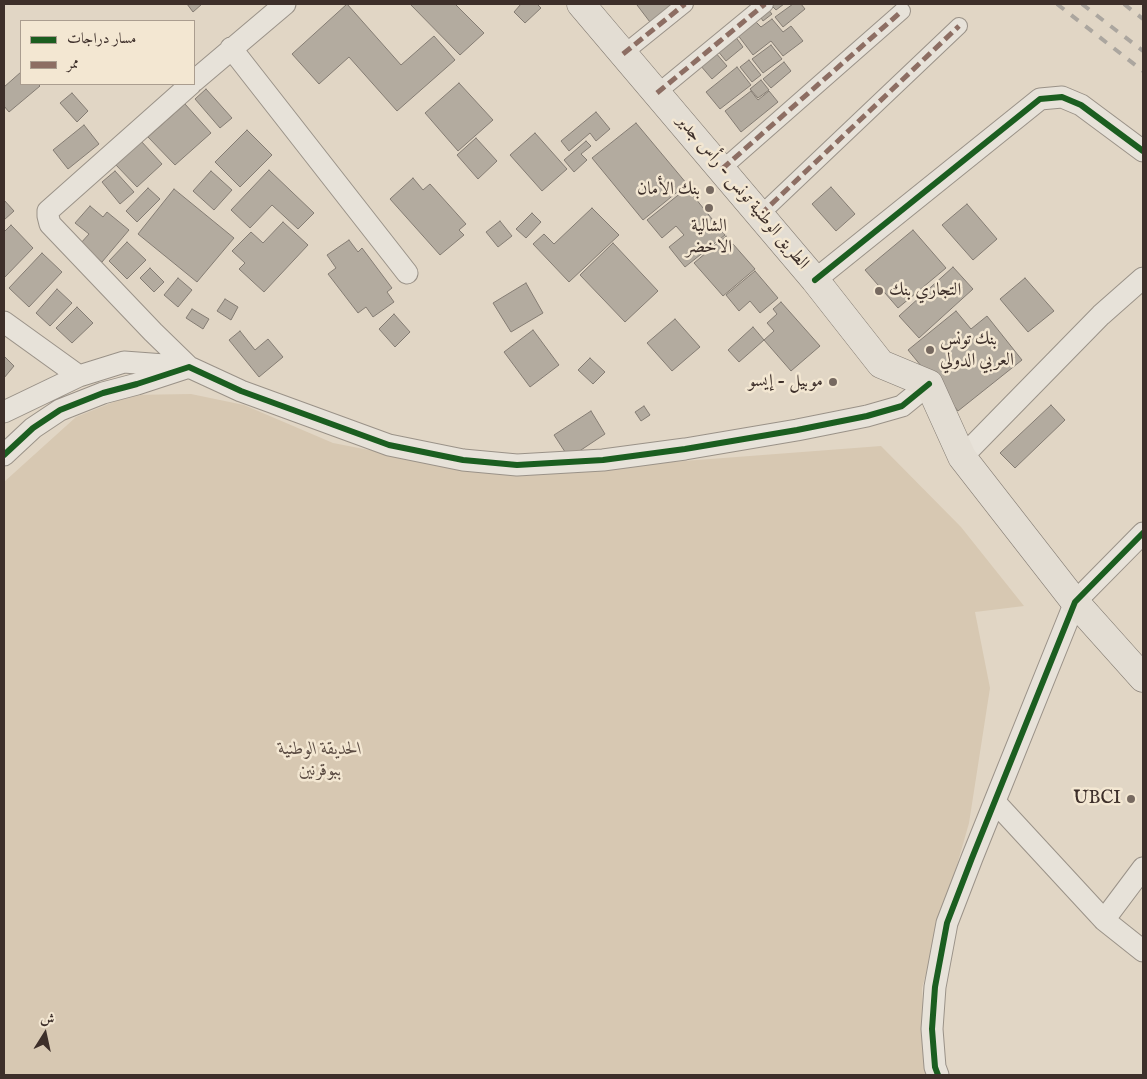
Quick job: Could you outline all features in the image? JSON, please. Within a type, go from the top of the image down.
[{"type":"main road","name":"الطريق الوطنية تونس - رأس جدير","points":[[589,7],[623,54],[815,280],[881,364],[929,384]]},
{"type":"main road","points":[[929,384],[962,457],[1075,602],[1143,678]]},
{"type":"street","points":[[195,80],[285,4]]},
{"type":"street","points":[[623,54],[685,4]]},
{"type":"street","points":[[657,93],[765,4]]},
{"type":"street","points":[[722,169],[902,11]]},
{"type":"street","points":[[760,215],[959,26]]},
{"type":"street","points":[[232,48],[407,273]]},
{"type":"street","points":[[190,85],[48,211],[48,216],[50,224],[189,367],[242,391],[389,445],[463,460],[516,465],[603,460],[685,450],[867,416],[902,406],[929,384]]},
{"type":"street","points":[[815,280],[1040,100],[1062,97],[1082,106],[1143,151]]},
{"type":"street","points":[[962,457],[1101,315],[1143,278]]},
{"type":"street","points":[[4,322],[80,376]]},
{"type":"street","points":[[4,412],[80,376],[124,362],[189,367]]},
{"type":"street","points":[[4,455],[33,428],[60,410],[103,393],[189,367]]},
{"type":"street","points":[[938,1075],[935,1067],[932,1029],[935,987],[947,923],[1075,602],[1143,533]]},
{"type":"street","points":[[995,802],[1104,920],[1143,951]]},
{"type":"street","points":[[1104,920],[1143,868]]},
{"type":"green space","name":"الحديقة الوطنية ببوقرنين","points":[[191,394],[244,405],[333,443],[452,466],[579,469],[881,446],[961,527],[1024,606],[975,612],[990,688],[969,823],[922,988],[926,1075],[4,1075],[4,482],[76,417],[131,395]]},
{"type":"building","points":[[187,4],[202,4],[193,12]]},
{"type":"building","points":[[347,4],[401,65],[434,36],[455,60],[397,111],[349,57],[319,84],[292,54]]},
{"type":"building","points":[[410,4],[455,4],[484,33],[460,55]]},
{"type":"building","points":[[521,4],[537,4],[541,8],[525,23],[514,12]]},
{"type":"building","points":[[673,4],[653,26],[637,5]]},
{"type":"building","points":[[770,4],[784,4],[776,10]]},
{"type":"building","points":[[793,4],[801,4],[805,9],[783,27],[775,17]]},
{"type":"building","points":[[766,7],[772,14],[763,21],[758,13]]},
{"type":"building","points":[[772,19],[783,32],[791,26],[803,41],[783,56],[771,41],[753,55],[737,34],[755,21],[761,27]]},
{"type":"building","points":[[735,36],[743,47],[726,61],[717,50]]},
{"type":"building","points":[[771,45],[782,59],[763,73],[752,59]]},
{"type":"building","points":[[715,52],[727,66],[712,79],[700,65]]},
{"type":"building","points":[[749,60],[761,75],[752,82],[740,67]]},
{"type":"building","points":[[784,62],[791,71],[771,88],[763,79]]},
{"type":"building","points":[[737,67],[751,85],[720,109],[706,92]]},
{"type":"building","points":[[20,73],[20,85],[40,86],[9,112],[4,106],[4,87]]},
{"type":"building","points":[[761,80],[769,90],[758,98],[750,89]]},
{"type":"building","points":[[459,83],[493,120],[458,151],[425,113]]},
{"type":"building","points":[[206,89],[232,118],[220,128],[195,99]]},
{"type":"building","points":[[751,91],[758,100],[769,91],[778,102],[741,132],[725,111]]},
{"type":"building","points":[[72,93],[88,111],[77,122],[60,103]]},
{"type":"building","points":[[185,104],[211,133],[175,165],[148,137]]},
{"type":"building","points":[[596,112],[610,129],[596,141],[590,133],[569,151],[561,141]]},
{"type":"building","points":[[636,123],[687,184],[643,220],[592,158]]},
{"type":"building","points":[[84,125],[99,144],[68,169],[53,150]]},
{"type":"building","points":[[247,130],[272,155],[240,187],[215,162]]},
{"type":"building","points":[[535,133],[567,169],[542,191],[510,155]]},
{"type":"building","points":[[476,138],[497,161],[478,179],[457,155]]},
{"type":"building","points":[[141,141],[162,164],[137,187],[116,165]]},
{"type":"building","points":[[586,141],[591,146],[581,154],[587,160],[574,172],[564,160]]},
{"type":"building","points":[[269,170],[314,213],[298,229],[272,205],[250,228],[231,210]]},
{"type":"building","points":[[115,171],[134,192],[120,204],[102,182]]},
{"type":"building","points":[[211,171],[232,190],[214,210],[193,191]]},
{"type":"building","points":[[413,178],[423,190],[430,184],[466,224],[459,230],[464,235],[440,255],[390,199]]},
{"type":"building","points":[[831,187],[855,214],[836,231],[812,204]]},
{"type":"building","points":[[148,188],[160,199],[137,222],[126,211]]},
{"type":"building","points":[[687,188],[725,235],[685,267],[669,247],[684,235],[676,226],[662,238],[647,220]]},
{"type":"building","points":[[174,189],[234,238],[197,282],[138,234]]},
{"type":"building","points":[[4,200],[14,211],[4,220]]},
{"type":"building","points":[[967,204],[997,239],[973,260],[942,225]]},
{"type":"building","points":[[90,206],[103,217],[107,212],[129,230],[102,262],[80,244],[89,234],[75,223]]},
{"type":"building","points":[[592,208],[619,235],[569,282],[533,244],[544,234],[554,244]]},
{"type":"building","points":[[532,213],[541,222],[526,238],[516,229]]},
{"type":"building","points":[[500,221],[512,236],[498,247],[486,232]]},
{"type":"building","points":[[283,222],[308,245],[264,292],[239,269],[245,263],[232,251],[251,232],[263,243]]},
{"type":"building","points":[[11,225],[33,248],[4,278],[4,232]]},
{"type":"building","points":[[913,230],[946,268],[898,308],[865,270]]},
{"type":"building","points":[[726,236],[755,269],[723,296],[694,263]]},
{"type":"building","points":[[349,240],[358,252],[362,248],[392,288],[387,292],[394,302],[373,317],[366,307],[358,313],[328,274],[336,268],[327,255]]},
{"type":"building","points":[[127,242],[146,260],[127,279],[109,261]]},
{"type":"building","points":[[613,243],[658,291],[625,322],[580,275]]},
{"type":"building","points":[[42,253],[62,272],[29,307],[9,288]]},
{"type":"building","points":[[953,267],[973,289],[919,338],[899,316]]},
{"type":"building","points":[[150,268],[164,282],[154,292],[140,278]]},
{"type":"building","points":[[755,271],[778,298],[760,313],[750,301],[739,311],[726,295]]},
{"type":"building","points":[[178,278],[192,290],[178,307],[164,295]]},
{"type":"building","points":[[1025,278],[1054,311],[1028,332],[1000,299]]},
{"type":"building","points":[[526,283],[543,313],[511,332],[493,303]]},
{"type":"building","points":[[57,289],[72,303],[50,326],[36,313]]},
{"type":"building","points":[[225,299],[238,307],[231,320],[217,311]]},
{"type":"building","points":[[781,302],[820,346],[791,371],[764,340],[774,331],[767,323],[777,314],[773,309]]},
{"type":"building","points":[[77,307],[93,323],[72,343],[56,328]]},
{"type":"building","points":[[192,309],[209,319],[203,329],[186,318]]},
{"type":"building","points":[[956,311],[971,329],[987,316],[1022,360],[958,411],[908,350]]},
{"type":"building","points":[[394,314],[410,332],[395,347],[379,329]]},
{"type":"building","points":[[675,319],[700,347],[672,371],[647,343]]},
{"type":"building","points":[[753,327],[764,340],[739,362],[728,350]]},
{"type":"building","points":[[533,330],[559,365],[530,387],[504,352]]},
{"type":"building","points":[[240,331],[255,350],[268,339],[283,357],[259,377],[229,340]]},
{"type":"building","points":[[4,356],[14,366],[4,378]]},
{"type":"building","points":[[590,358],[605,372],[593,384],[578,370]]},
{"type":"building","points":[[1051,405],[1065,420],[1015,468],[1000,453]]},
{"type":"building","points":[[644,406],[650,415],[641,421],[635,412]]},
{"type":"building","points":[[591,411],[605,434],[569,458],[554,435]]},
{"type":"railway","points":[[1057,4],[1143,71]]},
{"type":"railway","points":[[1082,4],[1143,51]]},
{"type":"railway","points":[[1124,4],[1143,19]]},
{"type":"marked path","points":[[623,54],[685,4]]},
{"type":"marked path","points":[[657,93],[765,4]]},
{"type":"marked path","points":[[722,169],[902,11]]},
{"type":"marked path","points":[[760,215],[959,26]]},
{"type":"cycle path","points":[[815,280],[1040,99],[1062,97],[1081,105],[1143,151]]},
{"type":"cycle path","points":[[4,455],[33,428],[60,410],[103,393],[189,367],[241,391],[389,445],[463,460],[517,465],[603,460],[685,449],[797,430],[867,416],[902,406],[929,384]]},
{"type":"cycle path","points":[[938,1075],[935,1067],[932,1029],[935,987],[947,923],[1075,602],[1143,533]]},
{"type":"place","name":"بنك الأمان","points":[[710,190]]},
{"type":"place","name":"الشالية الاخضر","points":[[709,208]]},
{"type":"place","name":"التجاري بنك","points":[[879,291]]},
{"type":"place","name":"بنك تونس العربي الدولي","points":[[930,350]]},
{"type":"place","name":"موبيل - إيسو","points":[[833,382]]},
{"type":"place","name":"UBCI","points":[[1131,799]]}]
